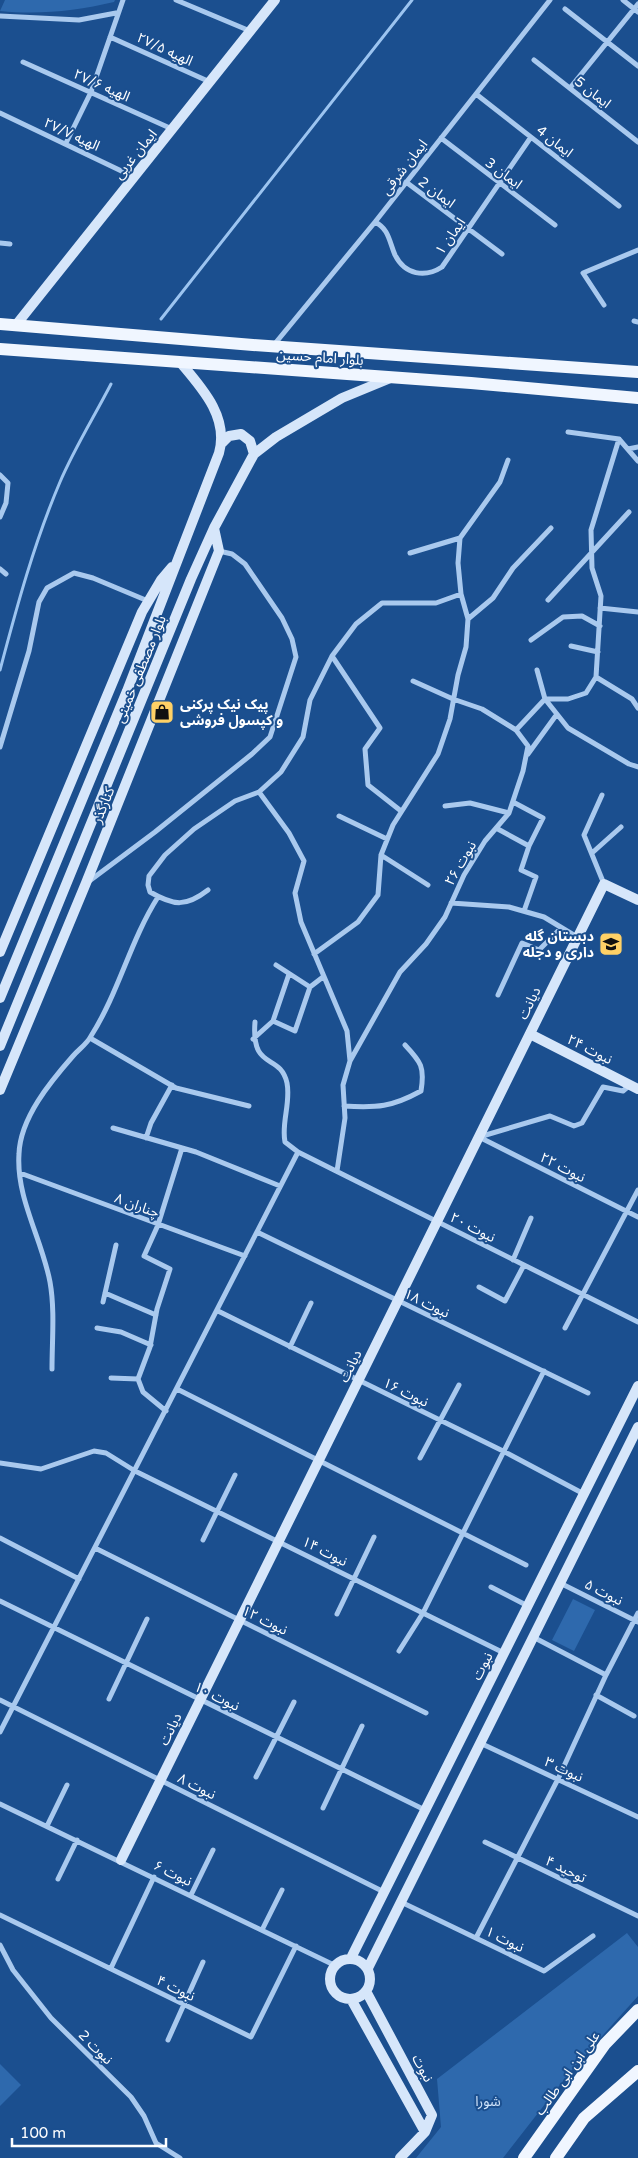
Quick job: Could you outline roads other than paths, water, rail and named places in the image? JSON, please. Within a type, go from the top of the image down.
[{"type":"main road","name":"ایمان غربی","points":[[16,325],[250,31],[270,1]]},
{"type":"main road","name":"بلوار امام حسین","points":[[0,324],[638,372]]},
{"type":"main road","name":"بلوار امام حسین","points":[[0,349],[393,377],[638,398]]},
{"type":"main road","name":"بلوار مصطفی خمینی","points":[[0,998],[124,700],[222,444],[220,422],[215,408],[199,384],[180,362]]},
{"type":"main road","name":"بلوار مصطفی خمینی","points":[[0,1046],[214,528],[254,454],[283,433],[342,398],[393,377]]},
{"type":"main road","points":[[222,444],[229,436],[241,434],[250,441],[254,454]]},
{"type":"main road","points":[[214,528],[219,550]]},
{"type":"main road","name":"کنارگذر","points":[[0,1090],[86,884],[219,550]]},
{"type":"main road","points":[[0,952],[148,601],[160,580],[177,561]]},
{"type":"main road","points":[[604,884],[638,900]]},
{"type":"main road","name":"دیانت","points":[[121,1860],[604,884]]},
{"type":"main road","name":"نبوت ۲۴","points":[[530,1034],[634,1087]]},
{"type":"main road","name":"نبوت","points":[[351,1958],[638,1386]]},
{"type":"main road","points":[[368,1968],[638,1427]]},
{"type":"main road","points":[[584,1494],[600,1502]]},
{"type":"main road","points":[[425,1810],[442,1818]]},
{"type":"main road","points":[[351,1958],[360,1960],[368,1968],[371,1980],[366,1992],[358,1998],[351,1999],[343,1998],[331,1987],[329,1979],[334,1965],[342,1960],[351,1958]]},
{"type":"main road","name":"نبوت","points":[[366,1992],[432,2115],[425,2132]]},
{"type":"main road","points":[[351,1999],[425,2132],[400,2158]]},
{"type":"main road","name":"علی ابن ابی طالب","points":[[524,2158],[614,2035],[638,2010]]},
{"type":"main road","points":[[614,2035],[638,2020]]},
{"type":"main road","points":[[556,2158],[584,2118],[638,2071]]},
{"type":"street","points":[[66,143],[91,92],[110,37],[116,13],[122,0]]},
{"type":"street","points":[[176,0],[250,31]]},
{"type":"street","name":"ایمان شرقی","points":[[273,346],[375,222],[550,0]]},
{"type":"street","points":[[570,88],[637,8],[623,0]]},
{"type":"street","points":[[566,9],[638,66]]},
{"type":"street","points":[[0,16],[79,20],[116,13]]},
{"type":"street","name":"الهیه ۲۷/۵","points":[[110,37],[210,82]]},
{"type":"street","name":"ایمان 5","points":[[534,60],[638,142]]},
{"type":"street","name":"الهیه ۲۷/۶","points":[[23,62],[172,129]]},
{"type":"street","name":"ایمان 4","points":[[476,94],[620,206]]},
{"type":"street","name":"الهیه ۲۷/۷","points":[[0,113],[134,177]]},
{"type":"street","name":"ایمان ۱","points":[[375,222],[384,226],[396,257],[408,269],[420,274],[430,274],[442,267],[531,137]]},
{"type":"street","name":"ایمان 3","points":[[441,138],[555,225]]},
{"type":"street","name":"ایمان 2","points":[[406,182],[502,254]]},
{"type":"street","points":[[0,243],[10,244]]},
{"type":"street","points":[[604,305],[583,272],[638,250]]},
{"type":"street","points":[[568,432],[619,440],[638,461]]},
{"type":"street","points":[[516,730],[545,700],[568,699],[586,693],[596,677],[601,596],[592,568],[591,530],[619,440]]},
{"type":"street","points":[[628,449],[638,447]]},
{"type":"street","points":[[314,954],[358,922],[378,895],[381,855],[387,839],[401,811],[438,754],[450,719],[466,647],[468,619],[460,594],[458,563],[460,538],[500,482],[508,460]]},
{"type":"street","points":[[0,475],[8,483],[6,503],[0,517]]},
{"type":"street","points":[[548,600],[629,512]]},
{"type":"street","points":[[468,619],[493,598],[513,568],[551,528]]},
{"type":"street","points":[[410,553],[460,538]]},
{"type":"street","points":[[86,884],[155,832],[270,738],[296,657],[292,638],[282,618],[245,564],[232,554],[219,550]]},
{"type":"street","points":[[0,569],[6,574]]},
{"type":"street","points":[[0,747],[29,651],[39,602],[47,588],[74,573],[93,578],[148,601]]},
{"type":"street","points":[[208,890],[195,899],[186,902],[168,902],[150,892],[148,885],[152,870],[165,855],[194,829],[235,801],[258,792],[281,772],[303,737],[310,700],[332,656],[356,624],[382,603],[436,603],[460,594]]},
{"type":"street","points":[[600,608],[638,612]]},
{"type":"street","points":[[531,640],[563,617],[582,616],[600,626]]},
{"type":"street","points":[[571,646],[598,652]]},
{"type":"street","points":[[332,656],[380,728],[365,749],[368,785],[401,811]]},
{"type":"street","points":[[536,670],[545,700],[568,728],[613,755],[638,767]]},
{"type":"street","points":[[596,677],[632,699],[638,708]]},
{"type":"street","points":[[413,681],[453,699],[482,709],[516,730],[528,746],[526,756]]},
{"type":"street","points":[[526,756],[557,714]]},
{"type":"street","name":"نبوت ۲۶","points":[[350,1061],[400,972],[426,944],[445,917],[464,875],[496,828],[509,813],[526,756]]},
{"type":"street","points":[[258,792],[289,833],[304,861],[295,893],[301,922],[347,1031],[350,1061],[343,1085],[344,1118],[337,1171]]},
{"type":"street","points":[[602,795],[584,835],[604,884]]},
{"type":"street","points":[[512,802],[543,818],[529,846],[521,870],[536,877],[524,911]]},
{"type":"street","points":[[446,806],[470,803],[509,813]]},
{"type":"street","points":[[339,816],[387,839]]},
{"type":"street","points":[[592,853],[621,827]]},
{"type":"street","points":[[496,828],[529,846]]},
{"type":"street","points":[[381,855],[428,885]]},
{"type":"street","points":[[52,1369],[50,1282],[22,1193],[18,1154],[22,1134],[45,1093],[90,1038],[121,979],[137,933],[158,897]]},
{"type":"street","points":[[451,903],[509,907],[524,911],[544,917],[577,937]]},
{"type":"street","points":[[498,995],[522,943],[539,950],[561,928]]},
{"type":"street","points":[[276,965],[310,987]]},
{"type":"street","points":[[253,1039],[273,1021],[289,974]]},
{"type":"street","points":[[273,1021],[295,1031],[310,987],[323,977]]},
{"type":"street","points":[[0,1732],[218,1311],[298,1152],[284,1142],[282,1132],[287,1085],[279,1069],[258,1054],[253,1039],[255,1022]]},
{"type":"street","points":[[90,1038],[172,1085],[249,1106]]},
{"type":"street","points":[[344,1106],[367,1108],[398,1104],[421,1091],[424,1072],[415,1055],[405,1045]]},
{"type":"street","points":[[146,1138],[151,1123],[172,1085]]},
{"type":"street","points":[[479,1137],[550,1116],[574,1126],[582,1123],[603,1087],[623,1091],[634,1087]]},
{"type":"street","points":[[114,1128],[182,1148],[280,1186]]},
{"type":"street","name":"نبوت ۲۲","points":[[479,1137],[638,1217]]},
{"type":"street","points":[[166,1411],[142,1392],[138,1379],[151,1345],[156,1314],[170,1269],[144,1256],[158,1224],[182,1148]]},
{"type":"street","name":"نبوت ۲۰","points":[[298,1152],[638,1322]]},
{"type":"street","name":"چناران ۸","points":[[20,1174],[245,1256]]},
{"type":"street","points":[[565,1328],[638,1190]]},
{"type":"street","points":[[513,1260],[531,1218]]},
{"type":"street","name":"نبوت ۱۸","points":[[257,1232],[588,1393]]},
{"type":"street","points":[[103,1302],[116,1245]]},
{"type":"street","points":[[479,1287],[505,1301],[524,1265]]},
{"type":"street","points":[[105,1292],[156,1314]]},
{"type":"street","points":[[290,1347],[311,1303]]},
{"type":"street","name":"نبوت ۱۶","points":[[218,1311],[503,1451],[584,1494]]},
{"type":"street","points":[[97,1328],[121,1332],[151,1345]]},
{"type":"street","points":[[399,1651],[424,1613],[544,1371]]},
{"type":"street","points":[[111,1378],[138,1379]]},
{"type":"street","points":[[420,1458],[459,1385]]},
{"type":"street","points":[[177,1389],[526,1566]]},
{"type":"street","name":"نبوت ۱۴","points":[[0,1463],[41,1469],[94,1451],[106,1453],[135,1471],[279,1540],[504,1653]]},
{"type":"street","points":[[203,1540],[216,1510],[235,1475]]},
{"type":"street","points":[[337,1614],[374,1537]]},
{"type":"street","points":[[0,1538],[79,1579]]},
{"type":"street","name":"نبوت ۱۲","points":[[95,1548],[426,1712]]},
{"type":"street","name":"نبوت ۵","points":[[560,1583],[636,1620]]},
{"type":"street","points":[[491,1587],[528,1606]]},
{"type":"street","name":"نبوت ۱۰","points":[[0,1601],[425,1810]]},
{"type":"street","points":[[476,1938],[558,1779],[596,1695],[638,1613]]},
{"type":"street","points":[[109,1699],[147,1619]]},
{"type":"street","points":[[533,1637],[606,1675]]},
{"type":"street","points":[[596,1695],[634,1716]]},
{"type":"street","name":"نبوت ۸","points":[[0,1700],[384,1892]]},
{"type":"street","points":[[256,1777],[294,1702]]},
{"type":"street","points":[[323,1808],[362,1726]]},
{"type":"street","name":"نبوت ۳","points":[[480,1743],[637,1816]]},
{"type":"street","points":[[46,1826],[67,1785]]},
{"type":"street","name":"نبوت ۶","points":[[0,1804],[121,1860],[334,1965]]},
{"type":"street","points":[[58,1879],[77,1840]]},
{"type":"street","name":"توحید ۴","points":[[485,1842],[638,1916]]},
{"type":"street","points":[[191,1895],[213,1850]]},
{"type":"street","points":[[111,1968],[154,1877]]},
{"type":"street","points":[[262,1930],[282,1890]]},
{"type":"street","name":"نبوت ۱","points":[[401,1902],[544,1971],[594,1936]]},
{"type":"street","name":"نبوت ۴","points":[[0,1915],[251,2038],[296,1946]]},
{"type":"street","name":"نبوت 2","points":[[0,1945],[13,1970],[51,2018],[132,2097],[144,2116],[156,2144],[180,2158]]},
{"type":"street","points":[[168,2040],[203,1962]]},
{"type":"waterway","points":[[161,319],[412,0]]},
{"type":"waterway","points":[[0,670],[42,528],[71,457],[111,384]]},
{"type":"place","name":"پیک نیک پرکنی و کپسول فروشی","points":[[162,712]]},
{"type":"place","name":"دبستان گله داری و دجله","points":[[611,944]]},
{"type":"park label","name":"شورا","points":[[488,2101]]}]
